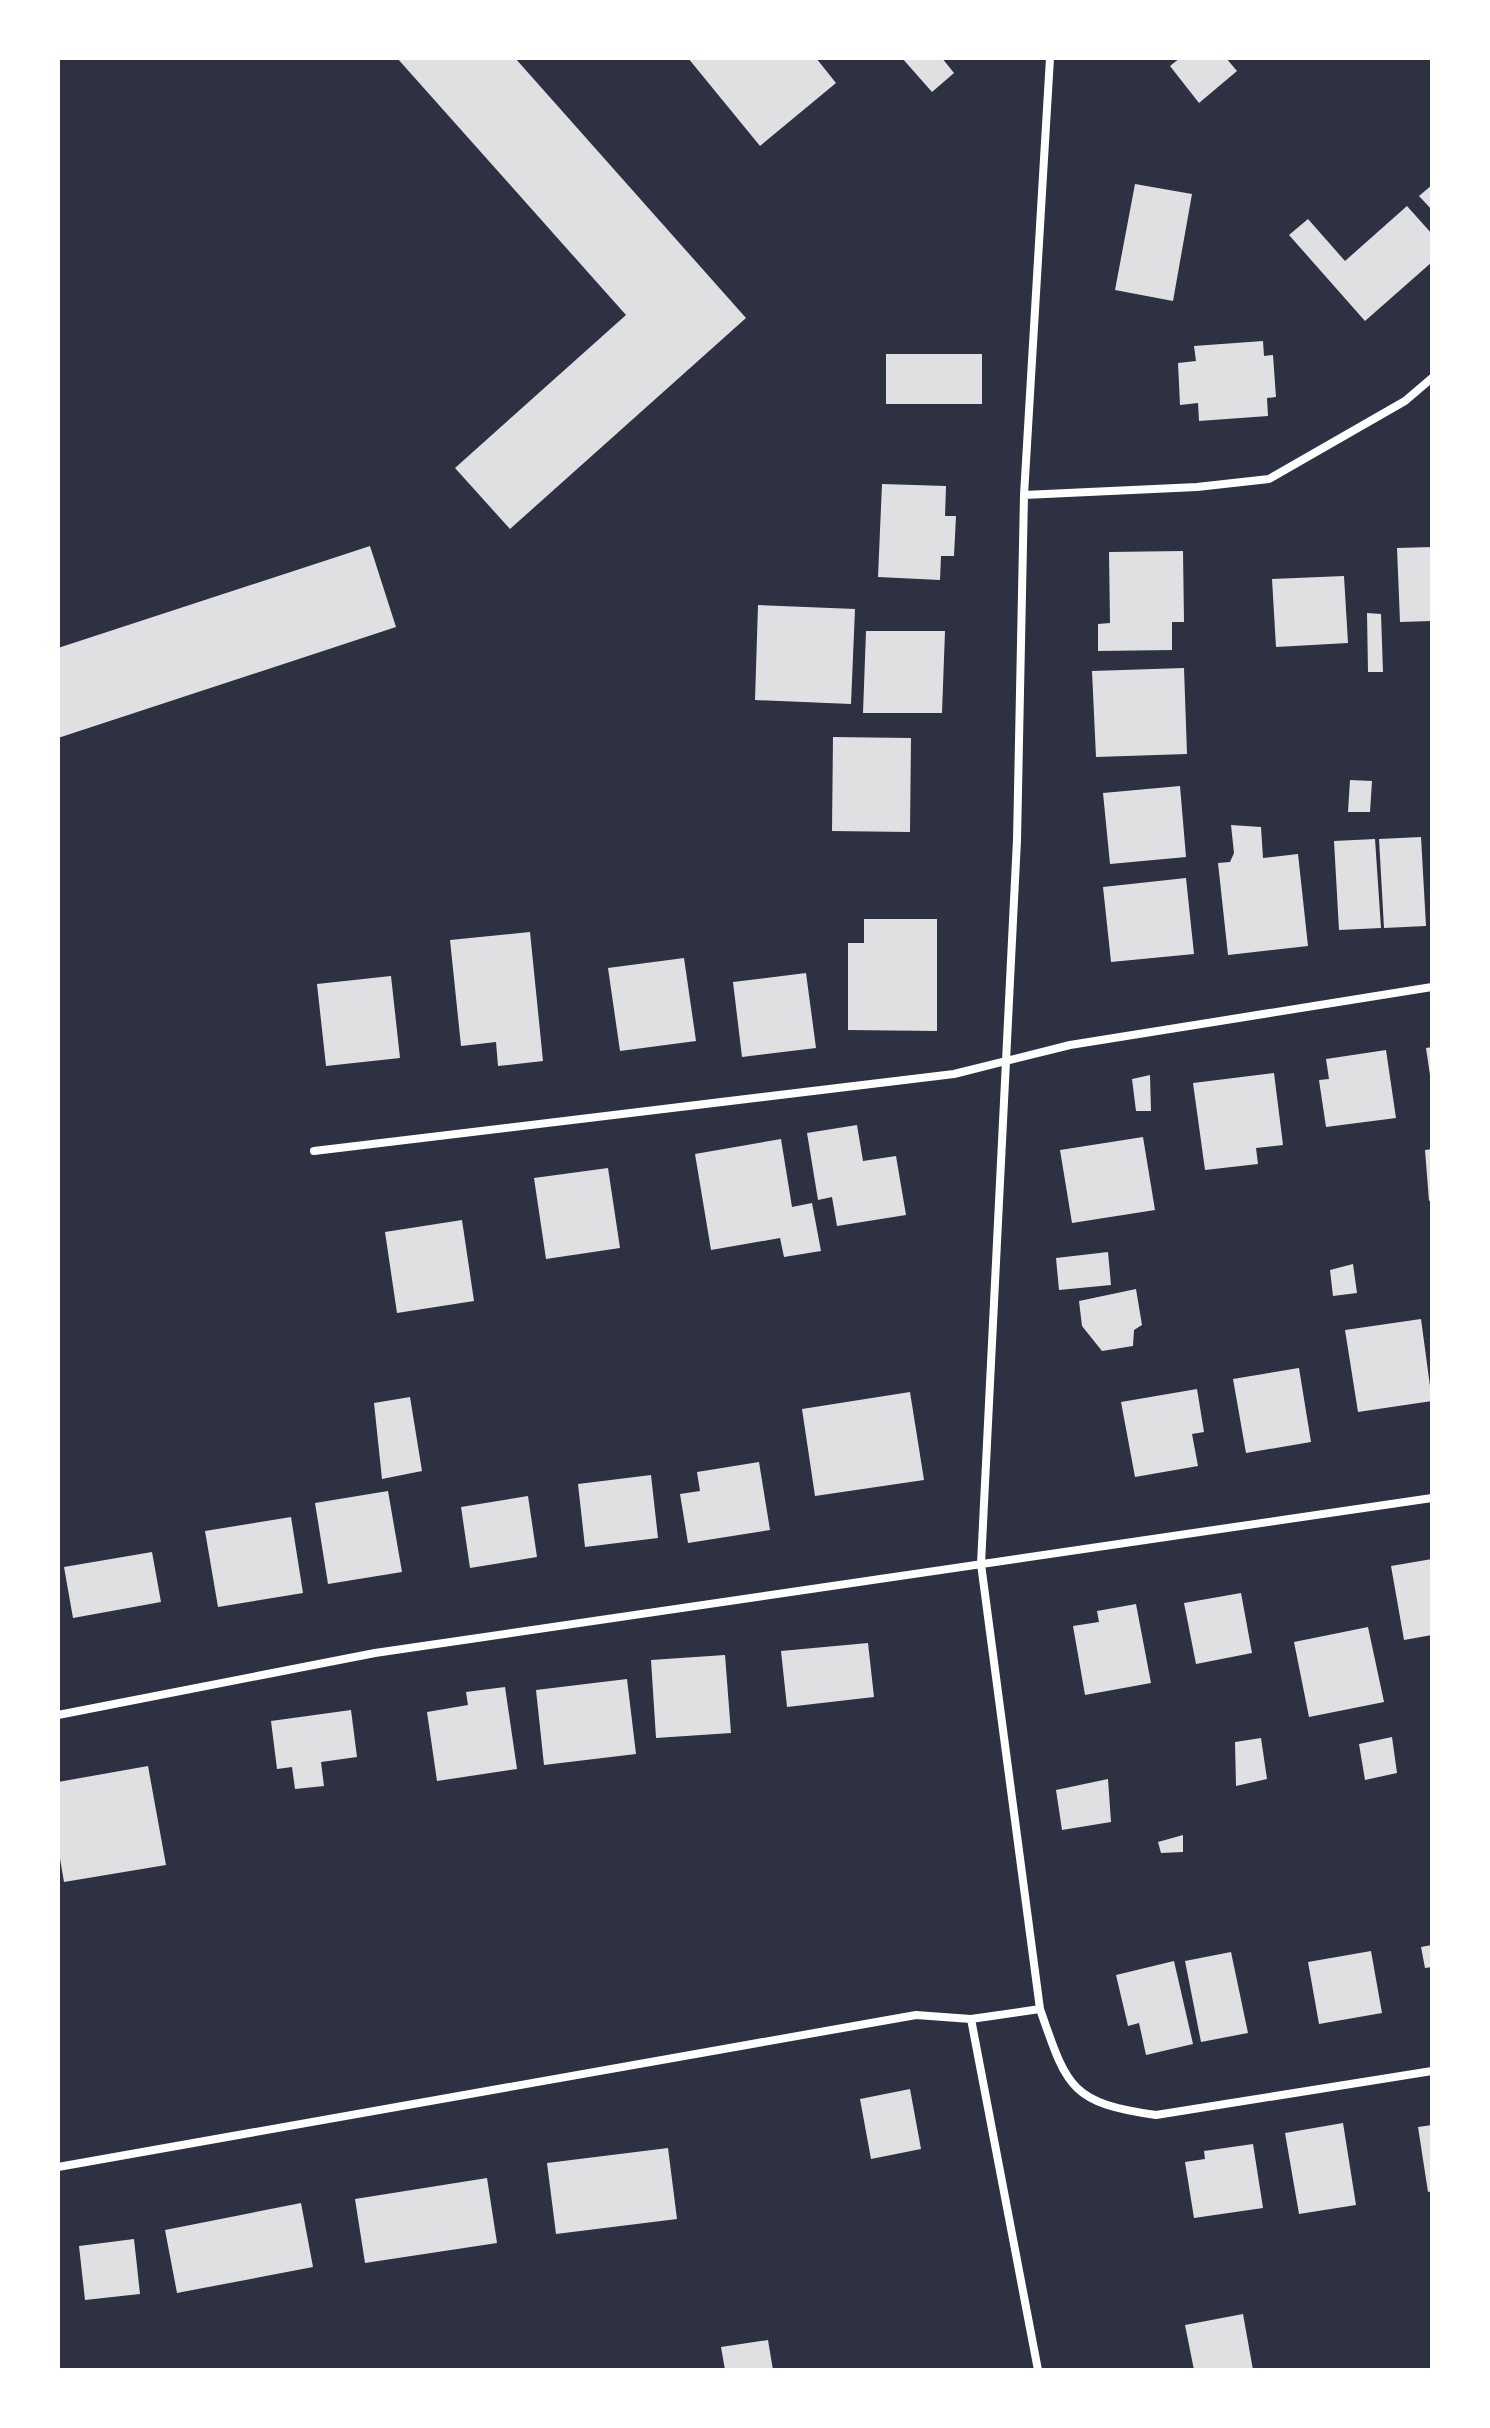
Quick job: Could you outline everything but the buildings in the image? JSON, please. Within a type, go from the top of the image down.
[{"type":"street","points":[[1050,58],[1024,495],[1017,840],[981,1564],[1040,2009],[1058,2062],[1086,2099],[1114,2109],[1156,2115],[1432,2071]]},
{"type":"street","points":[[1024,495],[1197,487],[1269,479],[1405,401],[1432,378]]},
{"type":"street","points":[[314,1151],[954,1074],[1070,1045],[1432,987]]},
{"type":"street","points":[[58,1715],[375,1653],[1432,1498]]},
{"type":"street","points":[[58,2167],[916,2015],[971,2019],[1040,2009]]},
{"type":"street","points":[[971,2019],[1038,2370]]}]
